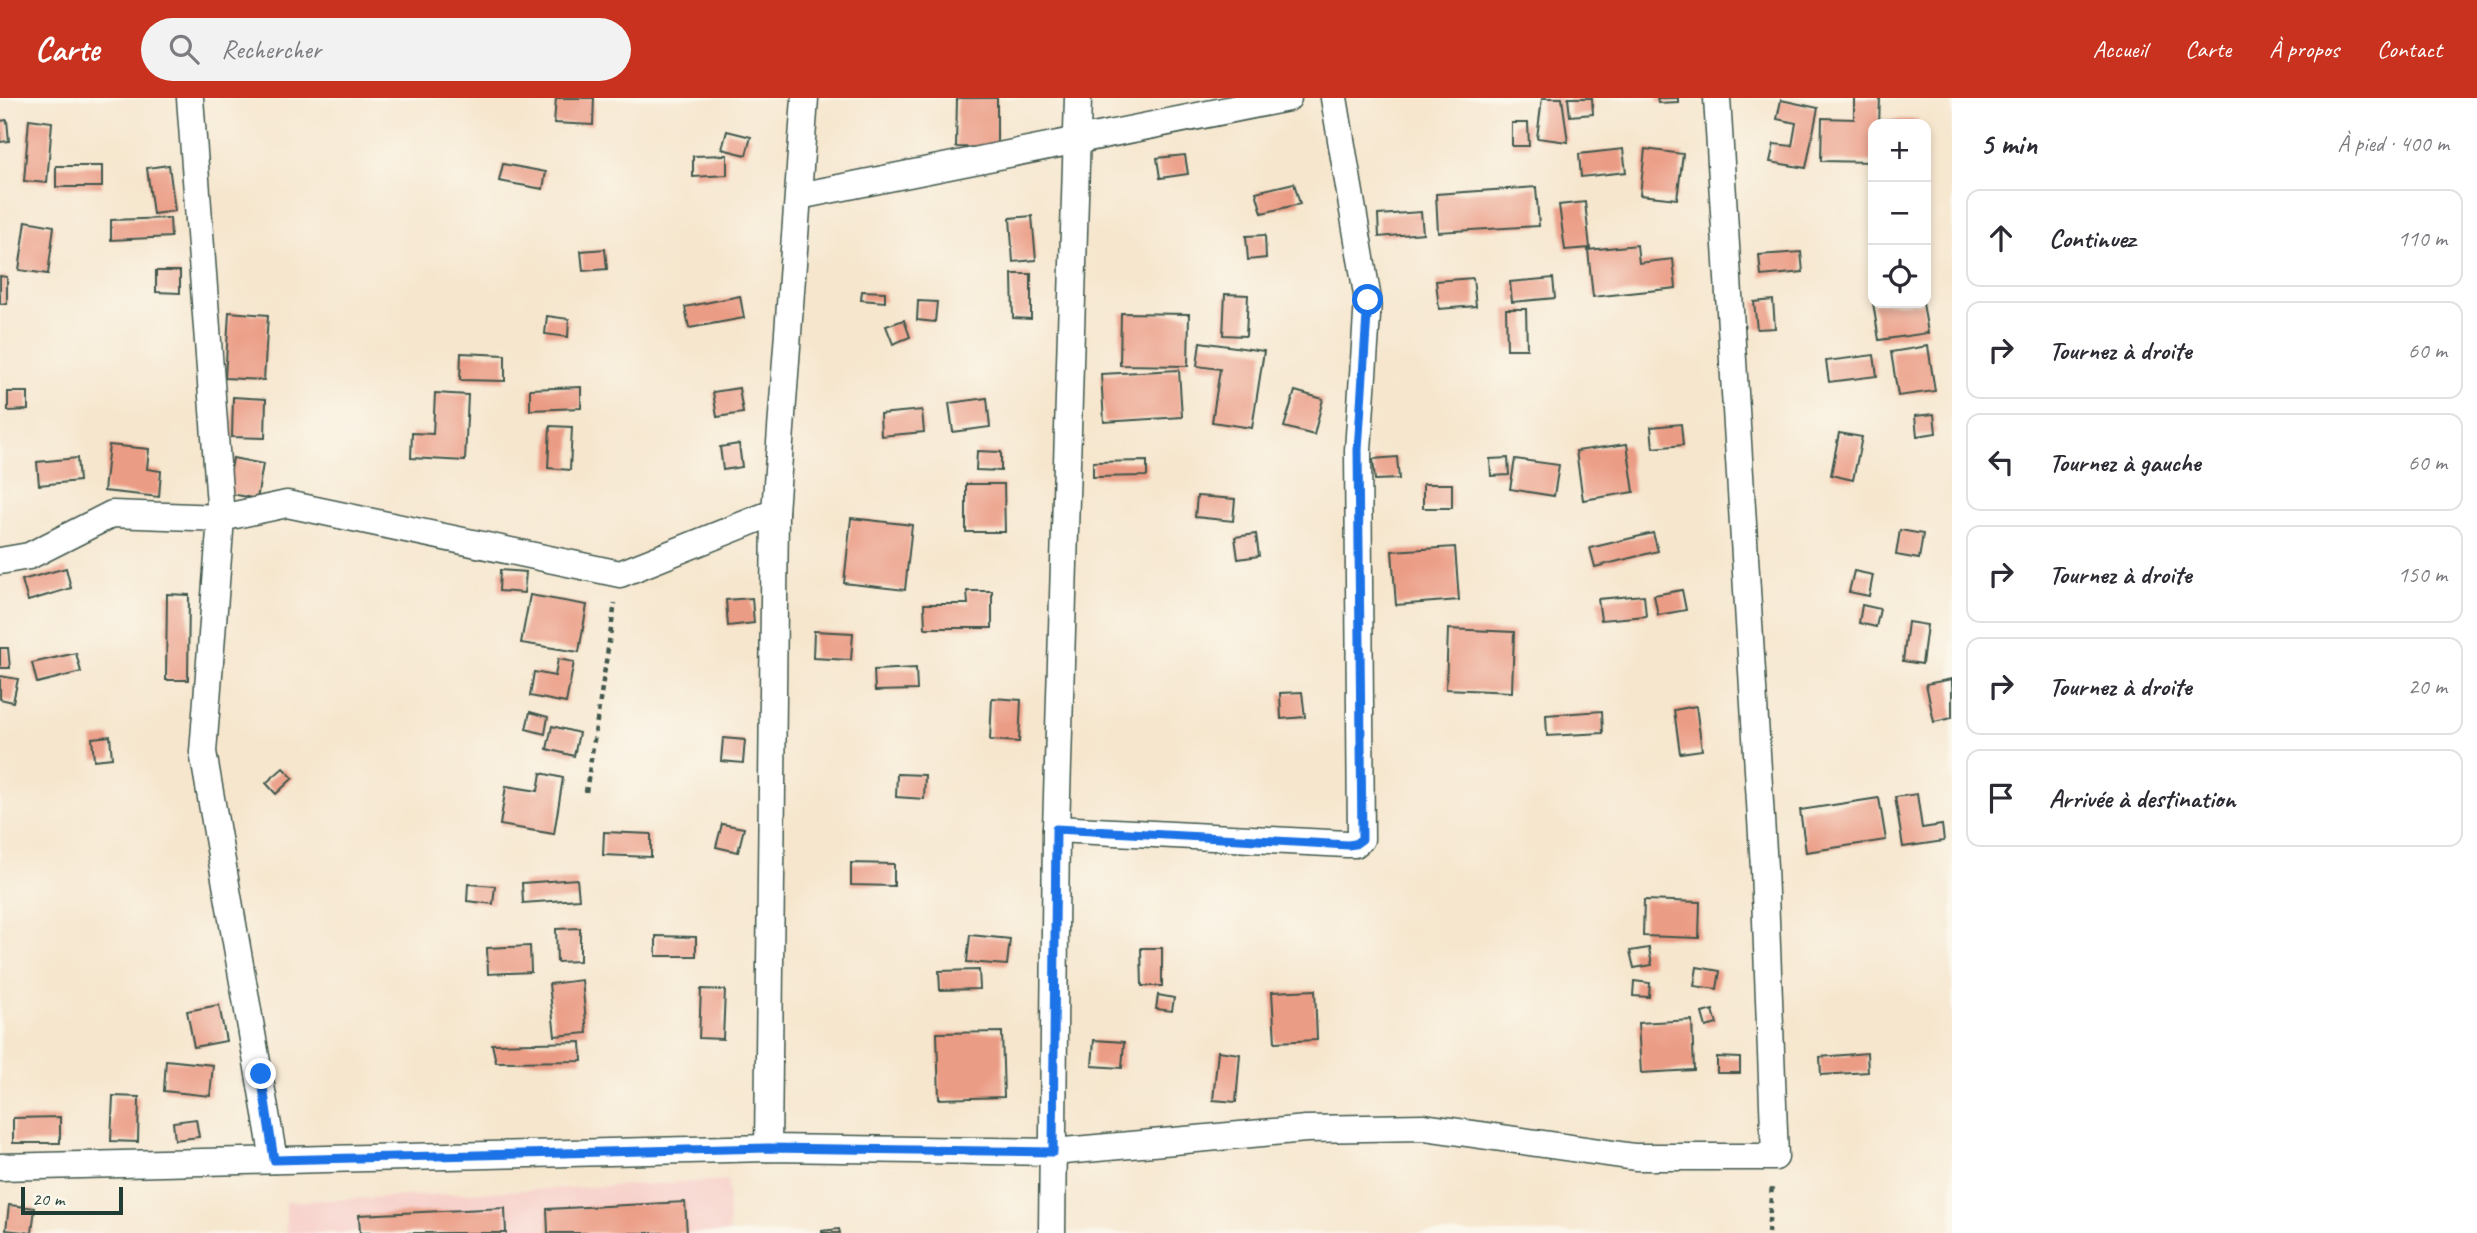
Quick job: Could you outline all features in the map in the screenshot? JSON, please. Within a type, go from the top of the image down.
[{"type":"street","points":[[190,98],[221,518],[203,752],[274,1160]]},
{"type":"street","points":[[768,1148],[775,512],[805,98]]},
{"type":"street","points":[[1052,1233],[1056,829],[1078,98]]},
{"type":"street","points":[[799,197],[1287,98]]},
{"type":"street","points":[[1056,829],[1348,845],[1362,839],[1358,450],[1368,300],[1334,98]]},
{"type":"street","points":[[0,1167],[768,1148],[1053,1152],[1306,1129],[1424,1127],[1635,1157],[1775,1157],[1762,826],[1717,98]]},
{"type":"street","points":[[0,561],[29,556],[112,514],[221,518],[287,504],[620,574],[775,512]]},
{"type":"path","points":[[586,792],[620,574]]},
{"type":"path","points":[[1768,1233],[1775,1157]]},
{"type":"shaded area","points":[[728,1180],[729,1233],[286,1233],[286,1202]]},
{"type":"building","points":[[556,98],[594,98],[593,125],[554,123]]},
{"type":"building","points":[[957,98],[997,98],[997,148],[956,147]]},
{"type":"building","points":[[1542,98],[1562,98],[1568,142],[1537,138]]},
{"type":"building","points":[[1568,98],[1592,98],[1593,114],[1570,116]]},
{"type":"building","points":[[1657,98],[1678,98],[1678,102],[1658,103]]},
{"type":"building","points":[[1854,98],[1880,98],[1879,119],[1868,119],[1868,162],[1821,161],[1822,118],[1854,119]]},
{"type":"building","points":[[1781,100],[1818,108],[1806,168],[1770,162],[1774,144],[1792,146],[1796,123],[1777,119]]},
{"type":"building","points":[[29,119],[52,122],[47,183],[24,181]]},
{"type":"building","points":[[7,120],[9,141],[0,142],[0,121]]},
{"type":"building","points":[[1512,123],[1528,123],[1529,146],[1512,146]]},
{"type":"building","points":[[727,131],[751,137],[746,155],[722,149]]},
{"type":"building","points":[[1623,149],[1626,172],[1581,177],[1579,154]]},
{"type":"building","points":[[1645,149],[1683,154],[1677,199],[1640,195]]},
{"type":"building","points":[[727,155],[727,175],[693,177],[693,156]]},
{"type":"building","points":[[1185,155],[1188,174],[1160,178],[1157,158]]},
{"type":"building","points":[[503,164],[546,172],[543,189],[499,181]]},
{"type":"building","points":[[169,165],[175,211],[153,214],[147,168]]},
{"type":"building","points":[[56,166],[102,166],[102,187],[56,187]]},
{"type":"building","points":[[1294,183],[1300,204],[1262,213],[1256,192]]},
{"type":"building","points":[[1536,187],[1539,226],[1438,232],[1436,194]]},
{"type":"building","points":[[1585,202],[1590,248],[1565,250],[1559,205]]},
{"type":"building","points":[[1421,212],[1423,233],[1379,237],[1378,215]]},
{"type":"building","points":[[1032,216],[1036,260],[1013,262],[1010,218]]},
{"type":"building","points":[[170,218],[171,237],[111,240],[111,220]]},
{"type":"building","points":[[26,221],[54,226],[48,274],[19,270]]},
{"type":"building","points":[[1265,235],[1266,258],[1248,260],[1246,236]]},
{"type":"building","points":[[1637,245],[1639,263],[1673,259],[1676,288],[1593,297],[1588,250]]},
{"type":"building","points":[[605,249],[607,269],[583,271],[581,251]]},
{"type":"building","points":[[1801,252],[1803,272],[1761,276],[1759,255]]},
{"type":"building","points":[[156,271],[180,271],[180,293],[156,292]]},
{"type":"building","points":[[1012,274],[1031,274],[1031,319],[1013,318]]},
{"type":"building","points":[[0,276],[7,277],[7,304],[0,304]]},
{"type":"building","points":[[1473,278],[1476,306],[1439,309],[1436,281]]},
{"type":"building","points":[[1553,278],[1555,298],[1512,302],[1510,282]]},
{"type":"building","points":[[862,291],[885,292],[885,302],[861,300]]},
{"type":"building","points":[[1225,294],[1248,295],[1246,336],[1223,335]]},
{"type":"building","points":[[740,296],[744,318],[689,328],[685,307]]},
{"type":"building","points":[[1773,300],[1775,328],[1757,329],[1754,302]]},
{"type":"building","points":[[918,301],[937,302],[935,322],[917,320]]},
{"type":"building","points":[[1874,308],[1924,308],[1928,333],[1879,340]]},
{"type":"building","points":[[1506,309],[1526,309],[1527,349],[1507,349]]},
{"type":"building","points":[[229,312],[268,315],[264,380],[225,378]]},
{"type":"building","points":[[1121,313],[1189,314],[1188,366],[1120,365]]},
{"type":"building","points":[[547,316],[569,319],[568,337],[545,334]]},
{"type":"building","points":[[904,320],[910,337],[893,344],[886,326]]},
{"type":"building","points":[[1200,342],[1264,351],[1252,428],[1212,422],[1220,369],[1197,366]]},
{"type":"building","points":[[1928,346],[1935,391],[1898,396],[1891,352]]},
{"type":"building","points":[[461,353],[505,355],[505,381],[460,380]]},
{"type":"building","points":[[1874,355],[1877,376],[1829,382],[1826,361]]},
{"type":"building","points":[[1179,370],[1182,417],[1104,422],[1101,374]]},
{"type":"building","points":[[581,387],[581,408],[530,410],[530,389]]},
{"type":"building","points":[[739,388],[743,413],[717,417],[713,392]]},
{"type":"building","points":[[1295,391],[1323,399],[1314,435],[1284,427]]},
{"type":"building","points":[[8,392],[28,392],[28,410],[8,411]]},
{"type":"building","points":[[435,393],[468,395],[465,461],[411,458],[412,433],[433,434]]},
{"type":"building","points":[[233,397],[266,399],[265,438],[232,437]]},
{"type":"building","points":[[987,398],[990,427],[953,432],[949,403]]},
{"type":"building","points":[[922,410],[924,432],[881,436],[880,414]]},
{"type":"building","points":[[1934,414],[1936,433],[1917,436],[1915,416]]},
{"type":"building","points":[[1681,424],[1683,445],[1653,448],[1651,427]]},
{"type":"building","points":[[550,426],[572,427],[570,470],[548,468]]},
{"type":"building","points":[[1839,433],[1862,437],[1853,480],[1831,475]]},
{"type":"building","points":[[739,444],[742,467],[723,470],[720,447]]},
{"type":"building","points":[[1627,444],[1634,492],[1583,500],[1576,451]]},
{"type":"building","points":[[109,445],[149,449],[147,469],[161,471],[159,497],[104,491]]},
{"type":"building","points":[[977,451],[1001,452],[1001,471],[976,470]]},
{"type":"building","points":[[1397,457],[1399,479],[1375,480],[1373,459]]},
{"type":"building","points":[[77,458],[79,481],[39,485],[37,462]]},
{"type":"building","points":[[233,458],[263,464],[257,499],[227,493]]},
{"type":"building","points":[[1508,458],[1509,475],[1491,476],[1490,459]]},
{"type":"building","points":[[1515,459],[1559,465],[1554,496],[1510,489]]},
{"type":"building","points":[[1147,461],[1147,476],[1093,477],[1093,462]]},
{"type":"building","points":[[966,484],[1004,484],[1005,532],[966,532]]},
{"type":"building","points":[[1423,484],[1452,484],[1452,508],[1423,508]]},
{"type":"building","points":[[1197,496],[1235,499],[1233,521],[1195,517]]},
{"type":"building","points":[[851,518],[912,525],[905,590],[844,583]]},
{"type":"building","points":[[1900,530],[1923,534],[1919,559],[1896,555]]},
{"type":"building","points":[[1653,533],[1658,551],[1595,567],[1590,548]]},
{"type":"building","points":[[1256,534],[1259,556],[1238,559],[1235,537]]},
{"type":"building","points":[[1455,547],[1459,600],[1396,605],[1392,551]]},
{"type":"building","points":[[66,568],[71,588],[28,601],[22,580]]},
{"type":"building","points":[[500,570],[526,572],[524,593],[499,591]]},
{"type":"building","points":[[1854,571],[1873,575],[1869,596],[1849,592]]},
{"type":"building","points":[[1682,590],[1686,610],[1658,615],[1654,595]]},
{"type":"building","points":[[967,591],[992,591],[992,628],[925,628],[924,604],[968,604]]},
{"type":"building","points":[[167,594],[189,595],[188,680],[166,680]]},
{"type":"building","points":[[530,595],[587,605],[579,652],[521,643]]},
{"type":"building","points":[[1644,595],[1646,616],[1601,620],[1598,599]]},
{"type":"building","points":[[752,598],[754,623],[728,626],[726,600]]},
{"type":"building","points":[[1862,605],[1880,609],[1876,627],[1859,623]]},
{"type":"building","points":[[1908,622],[1927,625],[1922,664],[1903,661]]},
{"type":"building","points":[[1448,629],[1514,632],[1512,692],[1446,689]]},
{"type":"building","points":[[814,631],[853,633],[851,660],[813,658]]},
{"type":"building","points":[[0,648],[8,648],[10,668],[0,668]]},
{"type":"building","points":[[76,653],[81,672],[37,683],[32,663]]},
{"type":"building","points":[[558,659],[574,662],[566,703],[530,696],[534,672],[555,676]]},
{"type":"building","points":[[916,668],[917,690],[875,691],[874,670]]},
{"type":"building","points":[[0,676],[18,679],[13,702],[0,699]]},
{"type":"building","points":[[1952,679],[1952,718],[1934,722],[1926,684]]},
{"type":"building","points":[[1302,692],[1305,717],[1281,719],[1280,693]]},
{"type":"building","points":[[992,698],[1021,700],[1019,742],[990,740]]},
{"type":"building","points":[[1696,706],[1702,750],[1680,753],[1674,710]]},
{"type":"building","points":[[1602,711],[1603,733],[1547,736],[1546,715]]},
{"type":"building","points":[[530,712],[548,717],[545,734],[526,729]]},
{"type":"building","points":[[552,726],[579,733],[574,756],[547,749]]},
{"type":"building","points":[[110,736],[112,758],[94,760],[92,738]]},
{"type":"building","points":[[723,738],[745,740],[743,763],[721,761]]},
{"type":"building","points":[[283,768],[293,778],[276,794],[266,783]]},
{"type":"building","points":[[541,773],[563,778],[554,834],[500,825],[506,786],[538,791]]},
{"type":"building","points":[[897,774],[925,775],[924,799],[896,797]]},
{"type":"building","points":[[1917,794],[1922,828],[1942,825],[1944,841],[1903,847],[1895,797]]},
{"type":"building","points":[[1879,798],[1886,840],[1806,852],[1800,810]]},
{"type":"building","points":[[722,824],[744,828],[738,852],[716,847]]},
{"type":"building","points":[[604,832],[651,834],[651,857],[603,855]]},
{"type":"building","points":[[851,863],[894,864],[894,886],[851,885]]},
{"type":"building","points":[[577,879],[579,899],[523,903],[522,883]]},
{"type":"building","points":[[468,884],[495,886],[493,904],[467,901]]},
{"type":"building","points":[[1644,900],[1700,902],[1699,938],[1643,936]]},
{"type":"building","points":[[580,928],[580,961],[557,962],[556,929]]},
{"type":"building","points":[[970,935],[1010,939],[1007,965],[967,962]]},
{"type":"building","points":[[656,936],[696,937],[696,956],[656,956]]},
{"type":"building","points":[[530,946],[531,972],[488,974],[487,948]]},
{"type":"building","points":[[1141,948],[1162,948],[1162,986],[1142,986]]},
{"type":"building","points":[[1649,948],[1652,965],[1634,968],[1630,951]]},
{"type":"building","points":[[1697,967],[1720,971],[1717,989],[1694,986]]},
{"type":"building","points":[[979,970],[980,989],[940,990],[939,971]]},
{"type":"building","points":[[582,980],[587,1033],[555,1036],[549,984]]},
{"type":"building","points":[[1634,981],[1650,983],[1649,997],[1633,996]]},
{"type":"building","points":[[701,989],[725,990],[723,1039],[699,1038]]},
{"type":"building","points":[[1315,990],[1317,1040],[1275,1042],[1272,992]]},
{"type":"building","points":[[1158,995],[1174,998],[1172,1011],[1156,1009]]},
{"type":"building","points":[[219,1005],[226,1041],[194,1047],[187,1011]]},
{"type":"building","points":[[1713,1010],[1717,1024],[1706,1027],[1702,1013]]},
{"type":"building","points":[[1692,1020],[1694,1070],[1641,1073],[1638,1023]]},
{"type":"building","points":[[1002,1032],[1004,1097],[939,1099],[937,1033]]},
{"type":"building","points":[[1094,1040],[1124,1042],[1122,1068],[1092,1066]]},
{"type":"building","points":[[581,1042],[582,1061],[496,1062],[492,1044]]},
{"type":"building","points":[[1218,1051],[1240,1054],[1236,1102],[1213,1100]]},
{"type":"building","points":[[1867,1053],[1868,1072],[1821,1075],[1820,1057]]},
{"type":"building","points":[[1717,1057],[1740,1058],[1740,1073],[1717,1073]]},
{"type":"building","points":[[166,1060],[213,1065],[210,1096],[164,1091]]},
{"type":"building","points":[[113,1096],[139,1097],[138,1142],[111,1141]]},
{"type":"building","points":[[60,1117],[60,1143],[13,1143],[13,1118]]},
{"type":"building","points":[[196,1119],[199,1137],[175,1140],[173,1122]]},
{"type":"building","points":[[685,1202],[687,1233],[548,1233],[547,1209]]},
{"type":"building","points":[[9,1205],[35,1208],[32,1233],[6,1230]]},
{"type":"building","points":[[505,1208],[506,1233],[360,1233],[359,1215]]},
{"type":"building","points":[[839,1229],[840,1233],[822,1233],[822,1231]]},
{"type":"route","points":[[261,1074],[274,1160],[768,1148],[1053,1152],[1056,829],[1348,845],[1362,839],[1357,574],[1358,450],[1368,300]]}]
